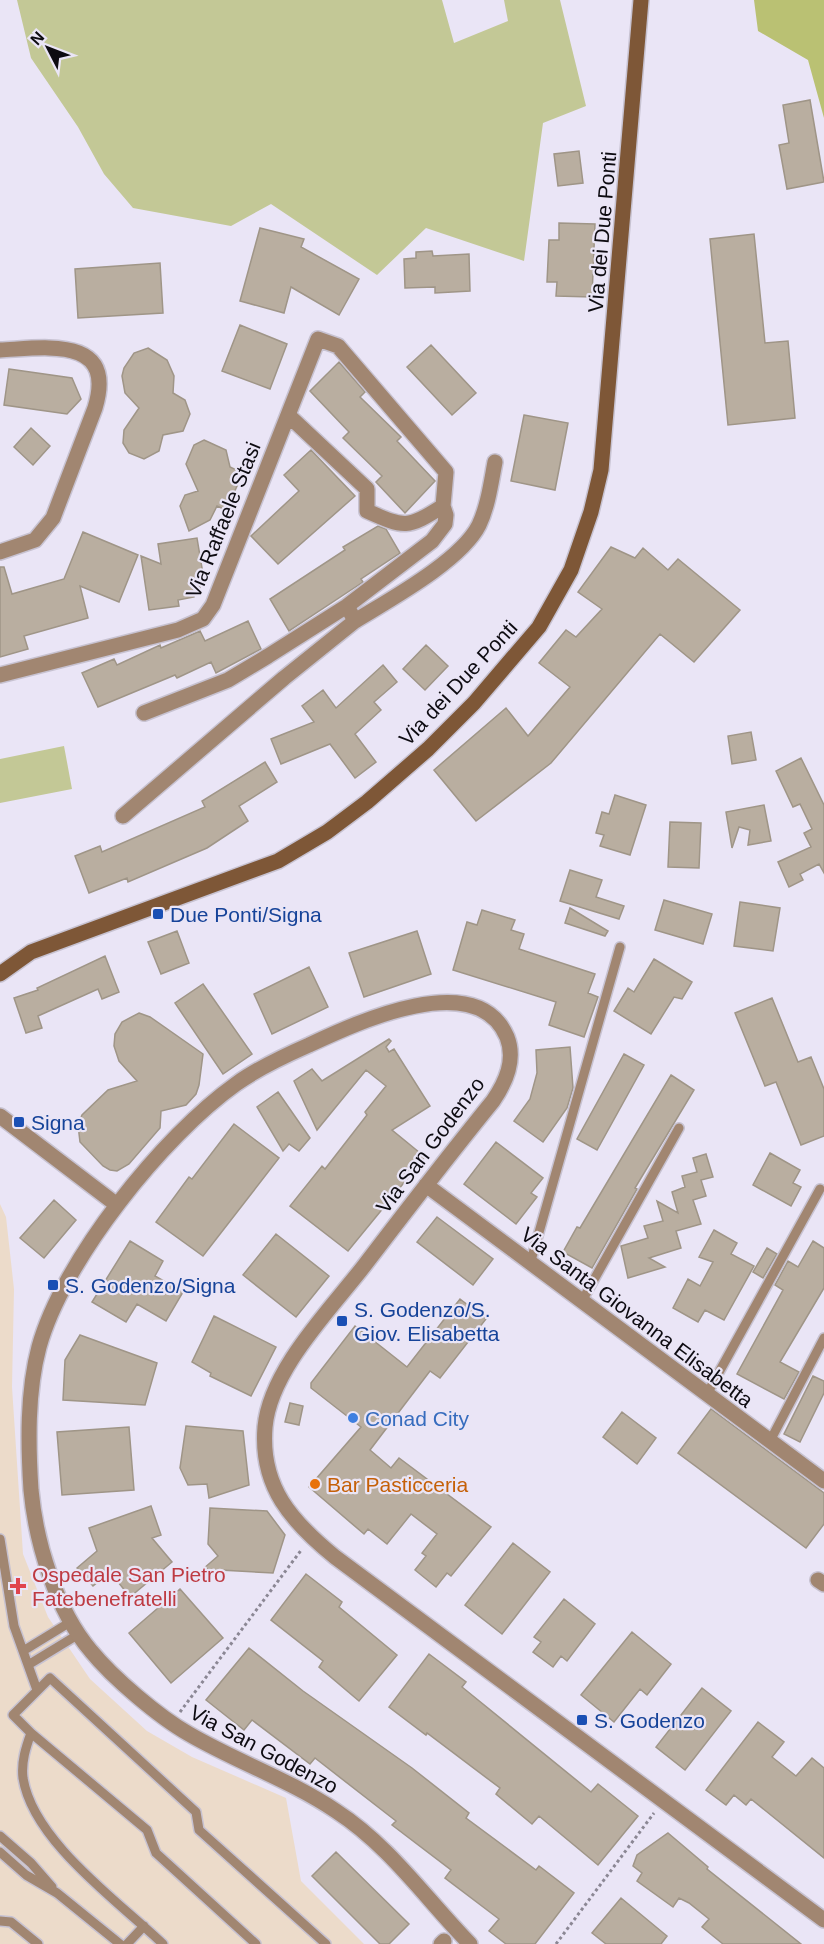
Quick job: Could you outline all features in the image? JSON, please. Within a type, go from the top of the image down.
[{"type":"street","name":"Via dei Due Ponti","points":[[0,974],[31,952],[278,861],[327,832],[367,802],[428,749],[498,678],[539,627],[571,570],[591,512],[603,459],[642,0]]},
{"type":"street","name":"Via Raffaele Stasi","points":[[0,675],[178,630],[202,619],[213,605],[318,339],[338,346],[446,472],[443,506]]},
{"type":"street","points":[[0,350],[60,348],[77,351],[88,357],[96,368],[98,391],[95,408],[53,518],[35,540],[0,552]]},
{"type":"street","points":[[144,714],[228,680],[347,606],[432,542],[445,524],[446,515],[443,506],[417,522],[399,525],[367,511],[367,489],[288,415]]},
{"type":"street","points":[[123,816],[284,678],[355,621],[444,562],[479,525],[495,462]]},
{"type":"street","points":[[347,606],[355,621]]},
{"type":"street","name":"Via San Godenzo","points":[[470,1944],[409,1874],[343,1815],[185,1732],[103,1664],[76,1628],[45,1560],[35,1525],[30,1472],[33,1382],[40,1346],[50,1316],[87,1250],[117,1205],[148,1168],[203,1112],[254,1073],[325,1037],[429,1002],[461,1003],[484,1012],[499,1023],[509,1044],[511,1057],[497,1094],[298,1353],[273,1396],[265,1427],[267,1465],[280,1499],[294,1520],[312,1538],[663,1802]]},
{"type":"street","points":[[0,1116],[117,1205]]},
{"type":"street","name":"Via Santa Giovanna Elisabetta","points":[[426,1185],[824,1481]]},
{"type":"street","points":[[663,1802],[824,1920]]},
{"type":"lane","points":[[530,1264],[620,947]]},
{"type":"lane","points":[[582,1301],[679,1128]]},
{"type":"lane","points":[[707,1394],[820,1189]]},
{"type":"lane","points":[[770,1441],[824,1338]]},
{"type":"lane","points":[[0,1539],[14,1626],[37,1690]]},
{"type":"lane","points":[[23,1651],[76,1628]]},
{"type":"lane","points":[[28,1665],[76,1628]]},
{"type":"lane","points":[[256,1944],[156,1853],[147,1830],[13,1715],[50,1678],[196,1812],[200,1830],[326,1944]]},
{"type":"lane","points":[[31,1732],[24,1756],[23,1777],[35,1814],[53,1842],[163,1944]]},
{"type":"lane","points":[[0,1836],[31,1863],[57,1893]]},
{"type":"lane","points":[[0,1852],[26,1875],[57,1893],[120,1944]]},
{"type":"lane","points":[[0,1921],[11,1922],[38,1944]]},
{"type":"lane","points":[[127,1944],[144,1926]]},
{"type":"path","name":"Via San Godenzo","points":[[182,1708],[299,1552]]},
{"type":"path","points":[[556,1944],[663,1802]]},
{"type":"shaded area","name":"Ospedale San Pietro Fatebenefratelli","points":[[0,1204],[6,1217],[14,1289],[12,1387],[23,1554],[48,1617],[90,1679],[147,1731],[192,1757],[286,1798],[301,1881],[364,1944],[0,1944]]},
{"type":"green space","points":[[17,0],[442,0],[454,43],[508,21],[504,0],[560,0],[586,106],[543,123],[524,261],[426,228],[377,275],[271,204],[231,226],[133,208],[104,174],[78,127],[31,58]]},
{"type":"green space","points":[[754,0],[824,0],[824,118],[808,60],[758,31]]},
{"type":"green space","points":[[64,746],[72,789],[0,803],[0,759]]},
{"type":"building","points":[[810,100],[824,182],[787,189],[779,145],[789,143],[783,105]]},
{"type":"building","points":[[579,151],[583,183],[558,186],[554,154]]},
{"type":"building","points":[[559,223],[595,224],[592,297],[556,296],[557,282],[547,282],[549,240],[559,240]]},
{"type":"building","points":[[260,228],[304,239],[301,247],[359,279],[339,315],[291,287],[284,313],[240,301]]},
{"type":"building","points":[[754,234],[765,343],[788,341],[795,418],[728,425],[710,239]]},
{"type":"building","points":[[432,251],[433,256],[469,254],[470,291],[435,293],[435,287],[405,288],[404,259],[416,258],[416,252]]},
{"type":"building","points":[[160,263],[163,313],[78,318],[75,269]]},
{"type":"building","points":[[240,325],[287,344],[270,389],[222,371]]},
{"type":"building","points":[[431,345],[476,393],[452,415],[407,367]]},
{"type":"building","points":[[148,348],[167,360],[174,376],[173,393],[185,400],[190,414],[183,431],[163,435],[159,451],[144,459],[129,453],[123,443],[124,430],[139,408],[125,393],[122,376],[124,368],[134,353]]},
{"type":"building","points":[[339,362],[365,392],[360,397],[401,437],[397,441],[435,481],[405,513],[376,482],[382,476],[343,438],[349,432],[310,391]]},
{"type":"building","points":[[9,369],[72,378],[81,399],[67,414],[4,405]]},
{"type":"building","points":[[524,415],[568,423],[555,490],[511,481]]},
{"type":"building","points":[[31,428],[50,446],[33,465],[14,447]]},
{"type":"building","points":[[204,440],[226,450],[230,467],[243,473],[226,510],[217,506],[210,520],[189,531],[180,506],[185,495],[198,491],[186,464],[194,445]]},
{"type":"building","points":[[311,450],[355,496],[278,564],[251,536],[299,491],[284,475]]},
{"type":"building","points":[[378,526],[386,529],[400,553],[361,579],[363,582],[289,631],[270,599],[345,550],[343,547]]},
{"type":"building","points":[[83,532],[138,555],[119,602],[80,586],[88,618],[24,636],[28,649],[0,657],[0,567],[4,567],[12,594],[64,579]]},
{"type":"building","points":[[197,538],[203,574],[198,575],[200,588],[193,589],[194,597],[178,600],[179,606],[149,610],[141,556],[161,564],[158,544]]},
{"type":"building","points":[[611,547],[635,558],[643,548],[668,570],[678,559],[740,610],[694,662],[660,634],[551,763],[476,821],[434,770],[506,708],[528,736],[570,687],[539,663],[566,630],[576,637],[602,609],[578,592]]},
{"type":"building","points":[[248,621],[261,649],[216,673],[211,662],[177,678],[175,675],[98,707],[82,673],[114,659],[117,665],[160,645],[161,648],[200,631],[205,641]]},
{"type":"building","points":[[426,645],[448,666],[425,690],[403,669]]},
{"type":"building","points":[[383,665],[397,682],[374,702],[381,710],[355,734],[376,762],[355,778],[330,744],[281,764],[271,739],[314,722],[302,706],[323,690],[336,708]]},
{"type":"building","points":[[751,732],[756,760],[732,764],[728,736]]},
{"type":"building","points":[[801,758],[824,805],[824,873],[819,864],[800,874],[803,880],[789,887],[778,862],[811,847],[804,833],[812,829],[800,804],[793,807],[776,771]]},
{"type":"building","points":[[265,762],[277,782],[239,806],[248,821],[207,848],[128,882],[127,878],[89,893],[75,856],[100,846],[102,852],[205,807],[202,801]]},
{"type":"building","points":[[615,795],[646,805],[630,855],[600,846],[604,835],[596,833],[602,812],[609,814]]},
{"type":"building","points":[[764,805],[771,841],[748,845],[750,830],[739,827],[732,848],[726,812]]},
{"type":"building","points":[[670,822],[701,823],[699,868],[668,867]]},
{"type":"building","points":[[570,870],[602,880],[596,897],[624,906],[619,919],[560,901]]},
{"type":"building","points":[[664,900],[712,914],[703,944],[655,930]]},
{"type":"building","points":[[740,902],[780,908],[773,951],[734,946]]},
{"type":"building","points":[[570,908],[608,931],[605,936],[565,923]]},
{"type":"building","points":[[482,910],[515,920],[511,930],[524,934],[519,949],[595,974],[588,993],[598,997],[584,1037],[549,1025],[556,1002],[453,970],[467,922],[477,925]]},
{"type":"building","points":[[177,931],[189,963],[161,974],[148,942]]},
{"type":"building","points":[[417,931],[431,974],[364,997],[349,953]]},
{"type":"building","points":[[105,956],[119,992],[102,999],[98,989],[38,1016],[42,1028],[26,1033],[14,998],[38,990],[37,988]]},
{"type":"building","points":[[654,959],[692,982],[682,999],[674,997],[651,1034],[614,1011],[628,988],[634,992]]},
{"type":"building","points":[[309,967],[328,1007],[272,1034],[254,994]]},
{"type":"building","points":[[203,984],[252,1054],[223,1074],[175,1003]]},
{"type":"building","points":[[772,998],[798,1062],[811,1057],[824,1089],[824,1136],[801,1145],[776,1082],[765,1086],[735,1013]]},
{"type":"building","points":[[139,1013],[150,1017],[203,1054],[199,1085],[196,1094],[186,1105],[161,1111],[160,1128],[129,1164],[117,1171],[110,1170],[103,1166],[80,1142],[78,1125],[82,1115],[108,1090],[137,1081],[119,1061],[114,1046],[115,1034],[122,1022]]},
{"type":"building","points":[[389,1039],[391,1041],[386,1047],[389,1052],[394,1049],[430,1106],[392,1130],[425,1157],[348,1251],[290,1206],[322,1166],[325,1169],[367,1115],[365,1112],[386,1086],[366,1070],[317,1130],[294,1081],[312,1069],[322,1081]]},
{"type":"building","points":[[570,1047],[573,1088],[567,1108],[543,1142],[514,1121],[530,1099],[537,1073],[536,1050]]},
{"type":"building","points":[[624,1054],[644,1065],[597,1150],[577,1139]]},
{"type":"building","points":[[671,1075],[694,1090],[635,1188],[637,1189],[592,1268],[563,1252],[577,1227],[580,1228]]},
{"type":"building","points":[[278,1092],[310,1138],[299,1151],[289,1144],[283,1151],[257,1107]]},
{"type":"building","points":[[234,1124],[279,1158],[203,1256],[156,1222],[189,1177],[192,1179]]},
{"type":"building","points":[[496,1142],[543,1178],[531,1193],[537,1197],[516,1224],[464,1184]]},
{"type":"building","points":[[770,1153],[800,1170],[793,1183],[801,1187],[791,1206],[753,1185]]},
{"type":"building","points":[[706,1154],[713,1177],[701,1180],[706,1196],[693,1200],[701,1224],[676,1231],[681,1248],[649,1258],[665,1267],[628,1278],[621,1246],[648,1238],[644,1226],[663,1221],[657,1201],[678,1213],[672,1192],[685,1187],[682,1176],[697,1172],[693,1158]]},
{"type":"building","points":[[54,1200],[76,1220],[44,1258],[20,1238]]},
{"type":"building","points":[[437,1217],[493,1259],[473,1285],[417,1242]]},
{"type":"building","points":[[714,1230],[737,1243],[731,1254],[754,1266],[724,1320],[705,1310],[698,1322],[673,1308],[688,1279],[700,1286],[713,1262],[699,1257]]},
{"type":"building","points":[[276,1234],[329,1276],[296,1317],[243,1275]]},
{"type":"building","points":[[130,1241],[163,1261],[155,1276],[183,1292],[166,1321],[137,1304],[126,1322],[92,1302]]},
{"type":"building","points":[[813,1241],[824,1248],[824,1288],[780,1362],[799,1372],[784,1399],[737,1374],[783,1290],[775,1285],[788,1261],[798,1267]]},
{"type":"building","points":[[767,1248],[777,1254],[763,1278],[753,1272]]},
{"type":"building","points":[[460,1299],[486,1319],[440,1378],[430,1371],[370,1450],[391,1468],[399,1458],[491,1527],[451,1576],[447,1573],[436,1587],[415,1570],[426,1556],[422,1553],[437,1534],[411,1514],[387,1544],[368,1529],[364,1534],[309,1487],[361,1427],[311,1388],[311,1383],[355,1326],[407,1367]]},
{"type":"building","points":[[214,1316],[276,1347],[251,1396],[210,1376],[211,1373],[192,1362]]},
{"type":"building","points":[[80,1335],[157,1363],[145,1405],[63,1400],[65,1360]]},
{"type":"building","points":[[813,1376],[824,1381],[824,1393],[800,1442],[784,1434]]},
{"type":"building","points":[[290,1403],[303,1406],[299,1425],[285,1422]]},
{"type":"building","points":[[711,1409],[824,1493],[824,1524],[806,1548],[678,1453]]},
{"type":"building","points":[[622,1412],[656,1438],[637,1464],[603,1437]]},
{"type":"building","points":[[186,1426],[243,1431],[249,1485],[209,1498],[207,1484],[188,1485],[180,1468]]},
{"type":"building","points":[[129,1427],[134,1490],[62,1495],[57,1432]]},
{"type":"building","points":[[151,1506],[161,1535],[152,1538],[172,1562],[130,1597],[110,1572],[93,1586],[77,1568],[97,1551],[89,1528]]},
{"type":"building","points":[[210,1508],[267,1511],[285,1535],[273,1573],[203,1569],[218,1556],[208,1544]]},
{"type":"building","points":[[513,1543],[550,1572],[502,1634],[465,1605]]},
{"type":"building","points":[[306,1574],[342,1602],[339,1607],[397,1655],[359,1701],[319,1667],[323,1661],[271,1620]]},
{"type":"building","points":[[180,1589],[223,1638],[171,1683],[129,1633]]},
{"type":"building","points":[[564,1599],[595,1624],[567,1661],[561,1656],[553,1667],[533,1652],[541,1642],[534,1637]]},
{"type":"building","points":[[632,1632],[671,1664],[647,1695],[640,1689],[614,1722],[581,1695]]},
{"type":"building","points":[[249,1648],[303,1691],[412,1768],[469,1813],[466,1818],[536,1870],[539,1866],[574,1893],[535,1944],[506,1944],[489,1931],[499,1919],[445,1878],[451,1870],[392,1825],[396,1821],[315,1758],[310,1764],[252,1720],[244,1730],[206,1700]]},
{"type":"building","points":[[429,1654],[466,1682],[462,1687],[591,1792],[598,1784],[638,1816],[598,1865],[539,1816],[532,1824],[496,1794],[500,1788],[389,1707]]},
{"type":"building","points":[[702,1688],[731,1711],[685,1770],[656,1747]]},
{"type":"building","points":[[758,1722],[784,1742],[772,1757],[796,1776],[812,1758],[824,1768],[824,1858],[751,1799],[746,1805],[734,1795],[726,1805],[706,1790]]},
{"type":"building","points":[[668,1833],[708,1867],[707,1869],[801,1944],[723,1944],[702,1927],[709,1919],[689,1903],[679,1898],[673,1907],[637,1881],[642,1873],[633,1866],[637,1855]]},
{"type":"building","points":[[336,1852],[409,1924],[389,1944],[380,1944],[312,1876]]},
{"type":"building","points":[[621,1898],[667,1936],[661,1944],[606,1944],[592,1933]]},
{"type":"place","name":"Due Ponti/Signa","points":[[158,914]]},
{"type":"place","name":"Signa","points":[[19,1122]]},
{"type":"place","name":"S. Godenzo/Signa","points":[[53,1285]]},
{"type":"place","name":"S. Godenzo/S. Giov. Elisabetta","points":[[342,1321]]},
{"type":"place","name":"Conad City","points":[[353,1418]]},
{"type":"place","name":"Bar Pasticceria","points":[[315,1484]]},
{"type":"place","name":"Ospedale San Pietro Fatebenefratelli","points":[[18,1586]]},
{"type":"place","name":"S. Godenzo","points":[[582,1720]]}]
